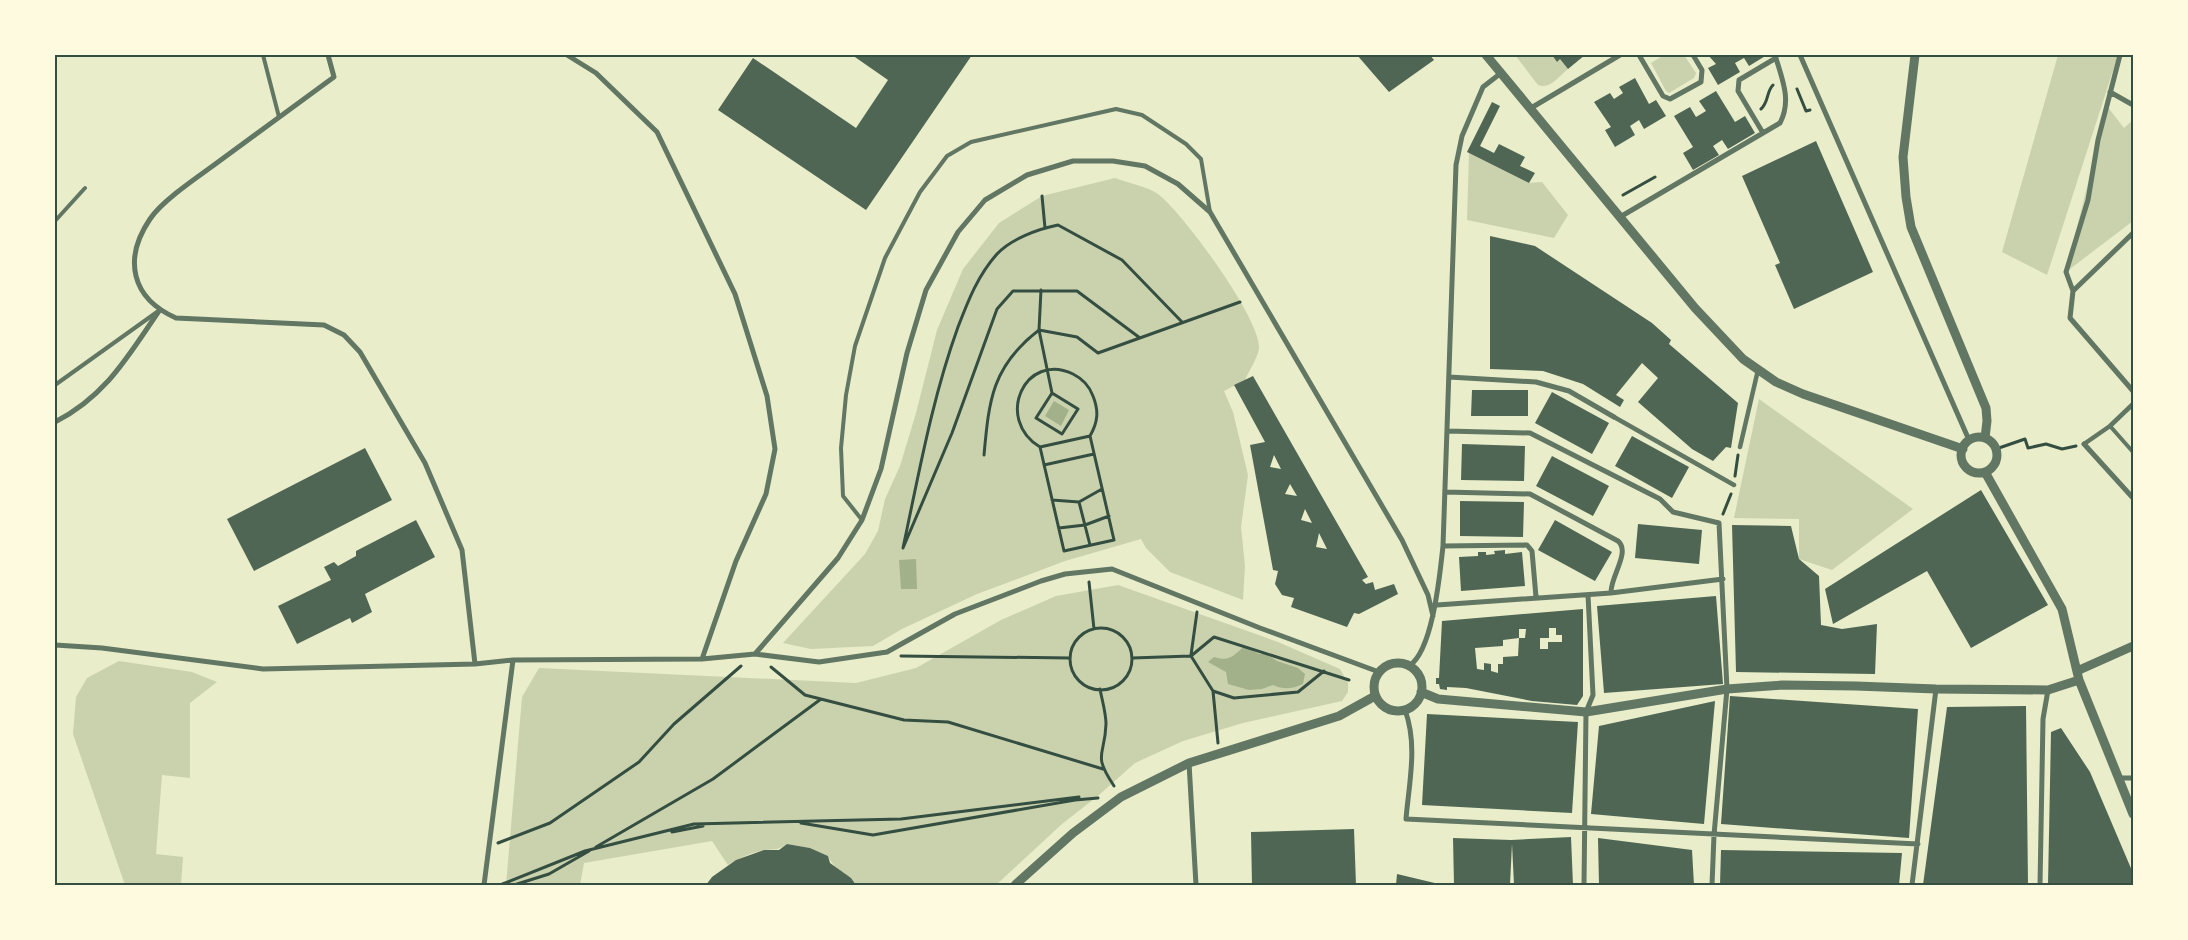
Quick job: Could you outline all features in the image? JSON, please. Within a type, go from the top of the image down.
[{"type":"street","points":[[328,55],[334,78],[188,184],[151,218],[137,244],[134,273],[143,296],[159,311],[176,318],[324,325],[344,335],[360,352],[425,462],[462,550],[475,664]]},
{"type":"street","points":[[567,55],[596,73],[657,132],[735,294],[767,396],[775,449],[766,494],[736,561],[702,660]]},
{"type":"street","points":[[1486,55],[1695,308],[1743,359],[1776,382],[1826,403],[1962,449]]},
{"type":"street","points":[[1531,108],[1612,57],[1620,55]]},
{"type":"street","points":[[1639,55],[1663,96],[1670,99],[1701,82],[1702,70],[1693,55]]},
{"type":"street","points":[[1800,55],[1969,440]]},
{"type":"street","points":[[1915,55],[1903,157],[1906,197],[1911,227],[1986,408],[1985,438]]},
{"type":"street","points":[[2120,55],[2098,140],[2088,200],[2066,272],[2073,291],[2070,318],[2133,391]]},
{"type":"street","points":[[1620,217],[1764,133],[1780,123],[1786,112],[1785,91],[1775,57],[1739,80],[1737,84],[1738,91],[1764,133]]},
{"type":"street","points":[[1409,666],[1417,660],[1437,605],[1443,546],[1456,165],[1462,136],[1483,87],[1501,73]]},
{"type":"street","points":[[2110,92],[2133,105]]},
{"type":"street","points":[[755,654],[838,558],[862,520],[880,469],[907,353],[926,290],[958,232],[985,200],[1027,174],[1073,161],[1113,161],[1145,166],[1178,184],[1210,212],[1402,540],[1428,595],[1433,616]]},
{"type":"street","points":[[2073,291],[2133,233]]},
{"type":"street","points":[[55,422],[74,412],[115,377],[159,311]]},
{"type":"street","points":[[1740,447],[1758,370]]},
{"type":"street","points":[[1449,377],[1536,382],[1569,392],[1734,485]]},
{"type":"street","points":[[2133,404],[2110,426],[2084,444],[2133,498]]},
{"type":"street","points":[[1447,431],[1530,433],[1660,499],[1673,512],[1719,523],[1722,532],[1727,689],[1714,835],[1712,885]]},
{"type":"street","points":[[1985,438],[1996,449],[1996,460],[1990,470],[1974,472],[1965,466],[1961,456],[1962,449],[1969,440],[1985,438]]},
{"type":"street","points":[[1985,472],[2062,609],[2078,675],[2133,814]]},
{"type":"street","points":[[1445,492],[1530,494],[1618,541],[1622,545],[1623,553],[1611,583],[1611,593]]},
{"type":"street","points":[[1443,546],[1527,545],[1532,551],[1536,597]]},
{"type":"street","points":[[55,645],[102,648],[263,669],[475,664],[513,660],[702,660],[755,654],[819,662],[887,652],[955,614],[1041,581],[1065,574],[1112,568],[1379,672]]},
{"type":"street","points":[[1437,605],[1611,593],[1723,579]]},
{"type":"street","points":[[1584,885],[1586,712],[1593,695],[1588,595]]},
{"type":"street","points":[[1421,692],[1438,698],[1586,712],[1727,689],[1829,686],[1936,690],[2048,690],[2133,646]]},
{"type":"street","points":[[484,885],[513,660]]},
{"type":"street","points":[[1393,665],[1409,666],[1418,674],[1421,692],[1418,702],[1405,710],[1387,709],[1376,696],[1374,679],[1379,672],[1393,665]]},
{"type":"street","points":[[1912,885],[1936,690]]},
{"type":"street","points":[[2040,885],[2042,727],[2048,690]]},
{"type":"street","points":[[1015,885],[1073,833],[1121,797],[1189,763],[1338,716],[1376,696]]},
{"type":"street","points":[[1405,710],[1412,727],[1406,819],[1918,844]]},
{"type":"street","points":[[1189,763],[1196,885]]},
{"type":"street","points":[[2119,778],[2133,778]]},
{"type":"lane","points":[[263,55],[279,117]]},
{"type":"lane","points":[[862,520],[843,496],[841,448],[846,394],[856,346],[885,258],[920,192],[947,156],[971,142],[1116,109],[1142,115],[1186,144],[1201,159],[1210,212]]},
{"type":"lane","points":[[55,221],[85,188]]},
{"type":"lane","points":[[55,384],[159,311]]},
{"type":"lane","points":[[2110,426],[2133,452]]},
{"type":"path","points":[[1752,115],[1767,103],[1771,86],[1782,79]]},
{"type":"path","points":[[1785,91],[1796,86],[1806,111],[1810,110]]},
{"type":"path","points":[[1623,195],[1655,177]]},
{"type":"path","points":[[1042,196],[1045,228]]},
{"type":"path","points":[[1140,338],[1077,291],[1013,291],[997,309],[952,433],[903,548],[929,424],[949,354],[972,290],[998,253],[1034,230],[1058,225],[1122,260],[1182,322]]},
{"type":"path","points":[[1041,290],[1039,330],[1052,393],[1078,409],[1062,434]]},
{"type":"path","points":[[1039,330],[1077,337],[1098,353],[1240,302]]},
{"type":"path","points":[[984,455],[992,397],[1000,372],[1012,354],[1039,330]]},
{"type":"path","points":[[1046,369],[1064,369],[1081,378],[1090,388],[1097,407],[1096,426],[1090,436],[1114,540],[1064,551],[1040,448],[1030,441],[1019,424],[1016,408],[1018,395],[1030,379],[1046,369]]},
{"type":"path","points":[[1052,393],[1036,418],[1062,434],[1064,442]]},
{"type":"path","points":[[1040,448],[1090,436]]},
{"type":"path","points":[[1996,449],[2025,439],[2028,448],[2046,444],[2062,449],[2084,444]]},
{"type":"path","points":[[1044,465],[1094,454]]},
{"type":"path","points":[[1052,500],[1079,502],[1102,489]]},
{"type":"path","points":[[1079,502],[1090,545]]},
{"type":"path","points":[[1059,528],[1085,525],[1109,516]]},
{"type":"path","points":[[1088,572],[1094,629]]},
{"type":"path","points":[[1198,603],[1191,656],[1213,692],[1218,753]]},
{"type":"path","points":[[1094,629],[1112,630],[1120,634],[1131,649],[1132,658],[1126,677],[1119,684],[1100,690],[1082,683],[1072,667],[1070,658],[1077,639],[1094,629]]},
{"type":"path","points":[[1132,658],[1191,656],[1214,637],[1349,680]]},
{"type":"path","points":[[490,846],[550,823],[639,762],[674,724],[755,654],[805,695],[904,720],[948,722],[1102,770]]},
{"type":"path","points":[[893,656],[1070,658]]},
{"type":"path","points":[[1213,692],[1234,698],[1298,692],[1324,671]]},
{"type":"path","points":[[1100,690],[1106,724],[1100,755],[1102,770],[1121,797]]},
{"type":"path","points":[[514,885],[549,874],[713,779],[821,699]]},
{"type":"path","points":[[500,885],[595,848],[712,824],[902,819],[1079,797]]},
{"type":"path","points":[[771,822],[794,822],[873,835],[1075,800],[1121,797]]},
{"type":"shaded area","points":[[1515,55],[1552,55],[1557,62],[1560,59],[1568,69],[1550,84],[1546,86],[1538,85]]},
{"type":"shaded area","points":[[1664,55],[1684,55],[1696,73],[1694,78],[1669,93],[1666,91],[1651,63]]},
{"type":"shaded area","points":[[2058,55],[2118,55],[2047,275],[2002,252]]},
{"type":"shaded area","points":[[2107,106],[2124,128],[2133,120],[2133,221],[2066,272]]},
{"type":"shaded area","points":[[1469,153],[1529,183],[1542,182],[1568,215],[1554,238],[1467,220]]},
{"type":"shaded area","points":[[1115,178],[1153,191],[1169,205],[1219,267],[1248,315],[1257,335],[1259,349],[1245,380],[1224,391],[1233,412],[1248,475],[1241,527],[1245,566],[1243,600],[1170,572],[1146,548],[1141,539],[1065,561],[977,594],[902,629],[873,646],[811,649],[783,643],[865,554],[878,531],[885,499],[900,466],[916,413],[937,330],[963,269],[999,223],[1042,196]]},
{"type":"shaded area","points":[[1759,399],[1913,509],[1832,570],[1799,559],[1799,519],[1734,518]]},
{"type":"shaded area","points":[[1054,401],[1069,410],[1061,426],[1045,416]]},
{"type":"shaded area","points":[[916,559],[917,589],[901,589],[899,560]]},
{"type":"shaded area","points":[[1118,585],[1278,642],[1340,669],[1348,683],[1348,692],[1342,701],[1243,723],[1183,741],[1135,763],[1062,824],[996,885],[856,885],[830,861],[828,856],[810,848],[787,844],[779,848],[751,854],[728,865],[712,841],[584,863],[580,885],[506,885],[522,697],[539,668],[856,683],[916,668],[1001,620],[1056,596]]},
{"type":"shaded area","points":[[1244,646],[1259,654],[1266,654],[1277,661],[1298,668],[1305,674],[1303,684],[1288,688],[1273,685],[1262,689],[1249,690],[1228,684],[1226,672],[1208,662],[1214,657],[1224,659],[1231,657]]},
{"type":"shaded area","points":[[119,661],[192,672],[217,682],[190,703],[190,778],[162,775],[156,854],[183,857],[181,885],[125,885],[73,734],[76,697],[87,678]]},
{"type":"building","points":[[852,55],[972,55],[866,210],[718,110],[753,58],[856,128],[888,80]]},
{"type":"building","points":[[1357,55],[1430,55],[1434,60],[1389,92]]},
{"type":"building","points":[[1552,55],[1585,55],[1568,69],[1560,59],[1557,62]]},
{"type":"building","points":[[1708,55],[1767,55],[1749,66],[1744,58],[1735,63],[1740,72],[1718,85],[1708,68],[1716,64]]},
{"type":"building","points":[[1635,78],[1649,104],[1656,100],[1666,116],[1644,129],[1639,120],[1630,126],[1635,135],[1615,147],[1605,130],[1611,127],[1594,102],[1610,93],[1614,99],[1623,93],[1619,87]]},
{"type":"building","points":[[1716,91],[1735,122],[1745,116],[1755,133],[1728,149],[1722,140],[1713,146],[1719,155],[1693,170],[1683,153],[1693,147],[1674,116],[1690,107],[1696,117],[1706,111],[1699,101]]},
{"type":"building","points":[[1492,102],[1500,106],[1480,146],[1494,153],[1499,144],[1525,157],[1520,166],[1535,173],[1529,183],[1467,152]]},
{"type":"building","points":[[1816,141],[1873,272],[1794,309],[1775,265],[1780,263],[1742,176]]},
{"type":"building","points":[[1490,236],[1535,246],[1652,323],[1671,340],[1669,344],[1738,403],[1731,448],[1726,447],[1713,461],[1692,449],[1638,402],[1658,378],[1642,363],[1616,395],[1624,400],[1620,407],[1583,384],[1543,371],[1490,369]]},
{"type":"building","points":[[1253,376],[1368,577],[1362,580],[1366,584],[1373,582],[1375,590],[1394,584],[1398,594],[1359,614],[1354,613],[1347,627],[1291,607],[1294,598],[1282,595],[1275,584],[1278,571],[1273,570],[1250,445],[1265,442],[1234,385]],"holes":[[[1274,455],[1281,469],[1270,467]],[[1290,484],[1297,496],[1285,494]],[[1305,509],[1312,523],[1301,520]],[[1319,533],[1327,549],[1316,547]]]},
{"type":"building","points":[[1472,390],[1528,390],[1528,416],[1471,416]]},
{"type":"building","points":[[1552,392],[1609,423],[1592,454],[1535,423]]},
{"type":"building","points":[[1632,436],[1689,467],[1672,498],[1615,466]]},
{"type":"building","points":[[1462,444],[1525,446],[1524,481],[1461,480]]},
{"type":"building","points":[[365,448],[392,500],[254,571],[227,519]]},
{"type":"building","points":[[1552,456],[1609,486],[1593,516],[1536,486]]},
{"type":"building","points":[[1981,490],[2048,605],[1971,648],[1927,571],[1833,624],[1825,589]]},
{"type":"building","points":[[1460,501],[1524,502],[1523,537],[1460,536]]},
{"type":"building","points":[[416,520],[435,557],[365,594],[372,612],[352,623],[350,618],[297,644],[278,606],[331,580],[324,567],[334,562],[338,566],[356,556],[356,551]]},
{"type":"building","points":[[1555,520],[1612,552],[1595,581],[1538,550]]},
{"type":"building","points":[[1638,524],[1702,530],[1699,564],[1635,558]]},
{"type":"building","points":[[1732,525],[1791,526],[1799,559],[1819,576],[1821,625],[1842,629],[1877,624],[1875,674],[1736,672]]},
{"type":"building","points":[[1505,550],[1505,554],[1522,552],[1525,586],[1461,591],[1459,557],[1478,556],[1478,552],[1486,552],[1486,555],[1495,554],[1494,551]]},
{"type":"building","points":[[1716,596],[1723,684],[1604,693],[1597,606]]},
{"type":"building","points":[[1583,609],[1583,696],[1577,705],[1532,701],[1466,688],[1447,687],[1447,690],[1440,689],[1439,684],[1436,684],[1436,678],[1439,678],[1442,621]],"holes":[[[1549,628],[1556,628],[1556,635],[1562,635],[1562,642],[1548,642],[1548,649],[1540,649],[1540,638],[1549,638]],[[1519,629],[1526,629],[1525,638],[1519,638]],[[1519,638],[1518,656],[1503,657],[1503,664],[1498,664],[1498,673],[1491,671],[1491,664],[1484,663],[1484,670],[1477,669],[1475,648],[1503,646],[1503,640]]]},
{"type":"building","points":[[1730,696],[1918,709],[1909,838],[1721,824]]},
{"type":"building","points":[[1715,701],[1704,824],[1591,814],[1599,726]]},
{"type":"building","points":[[2026,706],[2028,885],[1923,885],[1947,707]]},
{"type":"building","points":[[1427,714],[1578,722],[1572,813],[1422,805]]},
{"type":"building","points":[[2061,728],[2090,772],[2133,873],[2133,885],[2048,885],[2051,732]]},
{"type":"building","points":[[1354,829],[1356,885],[1252,885],[1251,832]]},
{"type":"building","points":[[1571,837],[1573,885],[1514,885],[1512,844],[1510,885],[1454,885],[1453,838],[1511,840]]},
{"type":"building","points":[[1598,838],[1692,850],[1694,885],[1599,885]]},
{"type":"building","points":[[787,844],[810,848],[828,856],[830,863],[851,878],[856,885],[706,885],[712,877],[736,860],[764,850],[779,850]]},
{"type":"building","points":[[1721,850],[1902,853],[1899,885],[1720,885]]},
{"type":"building","points":[[1397,874],[1439,884],[1396,885]]}]
